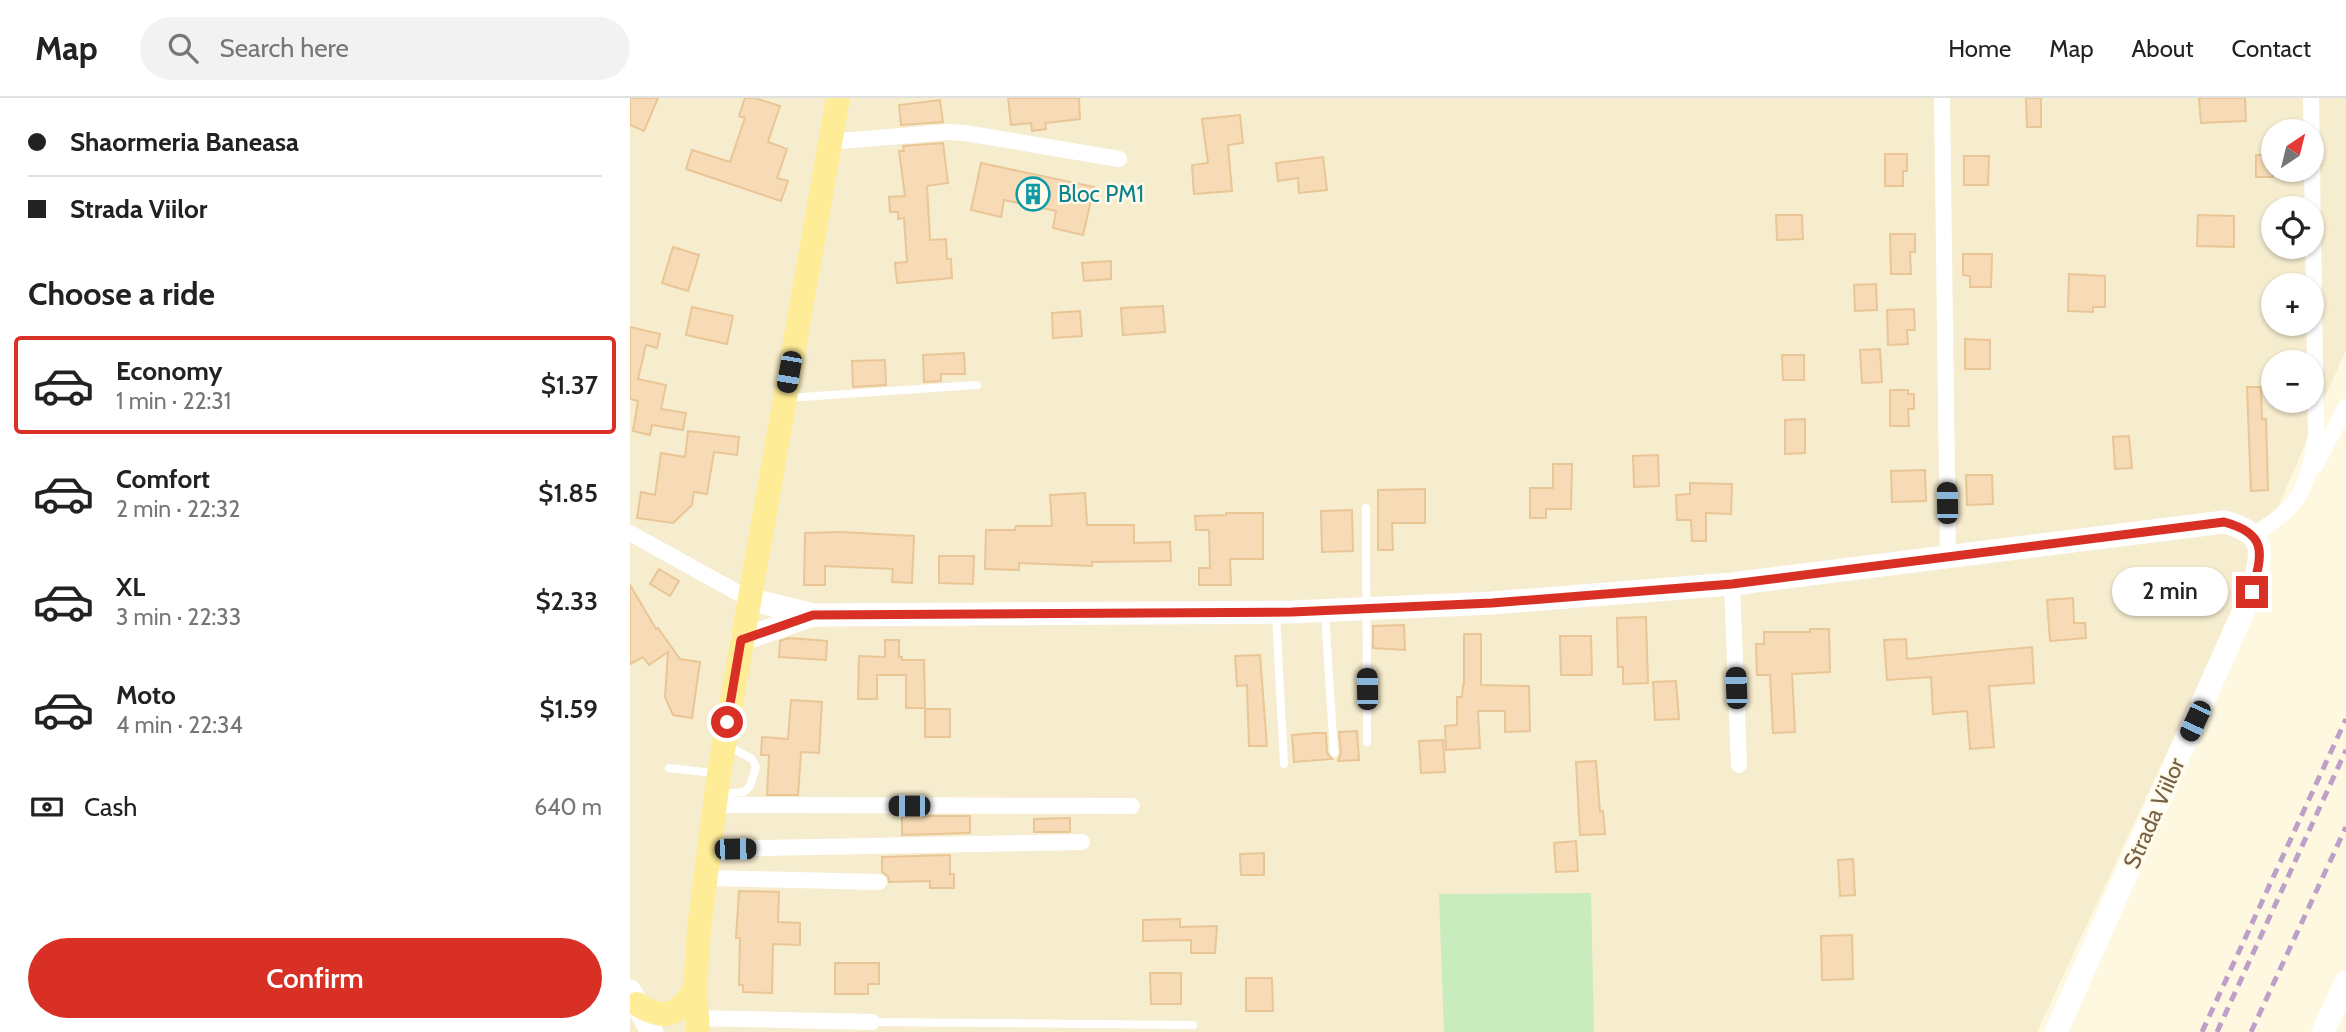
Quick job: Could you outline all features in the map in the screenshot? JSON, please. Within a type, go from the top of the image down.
[{"type":"main road","points":[[697,1025],[695,989],[716,791],[838,98]]},
{"type":"main road","points":[[748,599],[813,615],[1325,611],[1492,603],[1732,584],[2224,522],[2242,527],[2253,535]]},
{"type":"main road","name":"Strada Viilor","points":[[2056,1032],[2252,592],[2260,561],[2260,547],[2253,535]]},
{"type":"main road","points":[[741,640],[813,615]]},
{"type":"main road","points":[[2323,1032],[2346,982]]},
{"type":"main road","points":[[634,998],[658,1014],[671,1014],[681,1008],[695,989]]},
{"type":"main road","points":[[634,998],[652,1032]]},
{"type":"street","points":[[1942,98],[1948,557]]},
{"type":"street","points":[[2308,479],[2316,434],[2311,98]]},
{"type":"street","points":[[830,142],[965,132],[1119,159]]},
{"type":"street","points":[[2253,535],[2294,503],[2346,407]]},
{"type":"street","points":[[630,533],[748,599]]},
{"type":"street","points":[[1732,584],[1739,765]]},
{"type":"street","points":[[716,791],[1132,806]]},
{"type":"street","points":[[709,849],[1082,842]]},
{"type":"street","points":[[705,878],[879,882]]},
{"type":"street","points":[[697,1025],[872,1022]]},
{"type":"lane","points":[[784,398],[977,385]]},
{"type":"lane","points":[[1366,508],[1367,743]]},
{"type":"lane","points":[[1325,611],[1334,753]]},
{"type":"lane","points":[[1276,612],[1283,764]]},
{"type":"lane","points":[[669,768],[716,791],[744,792],[750,786],[756,767],[752,760],[724,743]]},
{"type":"lane","points":[[872,1022],[1193,1026]]},
{"type":"shaded area","points":[[630,98],[2346,98],[2346,349],[2324,400],[2324,350],[2261,350],[2261,413],[2318,413],[2241,593],[2037,1032],[630,1032]]},
{"type":"green space","points":[[1591,893],[1594,1032],[1444,1032],[1439,894]]},
{"type":"building","points":[[630,98],[658,98],[644,131],[630,125]]},
{"type":"building","points":[[745,98],[755,98],[780,106],[768,142],[787,149],[777,178],[788,181],[781,201],[686,169],[692,150],[730,162],[745,118],[739,116]]},
{"type":"building","points":[[1008,98],[1079,98],[1080,119],[1045,123],[1046,129],[1032,131],[1031,123],[1011,125]]},
{"type":"building","points":[[2026,98],[2041,98],[2041,127],[2027,127]]},
{"type":"building","points":[[2199,98],[2245,98],[2246,121],[2201,123]]},
{"type":"building","points":[[940,100],[943,122],[901,125],[899,105]]},
{"type":"building","points":[[1240,115],[1243,143],[1228,145],[1232,191],[1194,194],[1192,165],[1208,163],[1202,119]]},
{"type":"building","points":[[943,143],[948,183],[927,186],[930,240],[946,239],[952,278],[897,283],[895,263],[907,262],[904,218],[898,219],[898,212],[890,212],[889,197],[905,196],[899,151],[904,151],[903,146]]},
{"type":"building","points":[[1885,154],[1907,154],[1907,171],[1903,171],[1903,186],[1885,186]]},
{"type":"building","points":[[2256,155],[2261,155],[2261,177],[2256,177]]},
{"type":"building","points":[[1964,156],[1989,156],[1988,185],[1964,185]]},
{"type":"building","points":[[1323,157],[1327,190],[1299,193],[1298,178],[1278,181],[1276,163]]},
{"type":"building","name":"Bloc PM1","points":[[981,163],[1094,187],[1083,235],[1053,228],[1056,211],[1004,200],[1001,217],[971,210]]},
{"type":"building","points":[[1776,215],[1802,215],[1803,239],[1777,240]]},
{"type":"building","points":[[2198,215],[2234,216],[2234,247],[2197,246]]},
{"type":"building","points":[[1890,234],[1915,234],[1915,252],[1910,252],[1911,274],[1891,274]]},
{"type":"building","points":[[673,247],[699,255],[688,291],[662,283]]},
{"type":"building","points":[[1963,254],[1992,254],[1991,287],[1970,287],[1970,276],[1963,275]]},
{"type":"building","points":[[1111,261],[1111,279],[1084,281],[1082,263]]},
{"type":"building","points":[[2069,274],[2105,276],[2105,307],[2093,307],[2093,312],[2068,311]]},
{"type":"building","points":[[1876,284],[1877,310],[1855,311],[1854,285]]},
{"type":"building","points":[[1163,306],[1165,332],[1123,335],[1121,308]]},
{"type":"building","points":[[692,307],[733,316],[727,344],[686,335]]},
{"type":"building","points":[[1914,309],[1915,330],[1907,330],[1908,344],[1888,345],[1887,310]]},
{"type":"building","points":[[1080,311],[1082,336],[1053,338],[1052,313]]},
{"type":"building","points":[[630,327],[660,334],[657,348],[646,345],[638,379],[666,385],[661,409],[686,413],[683,430],[652,425],[650,435],[633,431],[638,401],[630,399]]},
{"type":"building","points":[[1965,339],[1990,340],[1990,369],[1965,369]]},
{"type":"building","points":[[1880,349],[1882,382],[1862,383],[1860,350]]},
{"type":"building","points":[[964,353],[965,374],[941,374],[941,381],[924,382],[923,355]]},
{"type":"building","points":[[1782,355],[1804,355],[1804,380],[1783,380]]},
{"type":"building","points":[[885,360],[886,385],[853,387],[852,361]]},
{"type":"building","points":[[2247,387],[2261,387],[2261,413],[2262,419],[2266,419],[2268,490],[2251,491]]},
{"type":"building","points":[[1890,390],[1908,390],[1908,394],[1914,394],[1914,409],[1908,409],[1909,426],[1890,426]]},
{"type":"building","points":[[1805,419],[1805,453],[1785,454],[1785,420]]},
{"type":"building","points":[[688,431],[739,437],[737,455],[714,452],[707,494],[694,492],[692,505],[673,523],[637,518],[641,492],[655,495],[661,453],[685,457]]},
{"type":"building","points":[[2129,436],[2132,468],[2115,469],[2113,437]]},
{"type":"building","points":[[1658,455],[1659,486],[1634,487],[1633,456]]},
{"type":"building","points":[[1553,464],[1572,464],[1571,509],[1546,509],[1546,518],[1530,518],[1530,488],[1553,488]]},
{"type":"building","points":[[1925,470],[1926,501],[1892,502],[1891,471]]},
{"type":"building","points":[[1966,475],[1992,475],[1993,504],[1967,505]]},
{"type":"building","points":[[1690,483],[1732,484],[1731,514],[1706,513],[1706,541],[1692,541],[1691,520],[1677,520],[1676,495],[1690,494]]},
{"type":"building","points":[[1425,489],[1425,523],[1392,523],[1393,550],[1378,550],[1378,490]]},
{"type":"building","points":[[1085,493],[1087,525],[1134,525],[1134,543],[1170,542],[1171,561],[1092,562],[1092,566],[1019,563],[1019,570],[985,569],[986,530],[1015,530],[1016,526],[1052,526],[1050,495]]},
{"type":"building","points":[[1352,510],[1353,551],[1322,552],[1321,511]]},
{"type":"building","points":[[1263,513],[1263,559],[1230,559],[1231,585],[1199,585],[1199,568],[1210,568],[1209,530],[1196,530],[1195,516]]},
{"type":"building","points":[[805,533],[914,536],[912,583],[892,582],[893,569],[825,566],[825,585],[804,585]]},
{"type":"building","points":[[939,556],[974,556],[973,584],[939,583]]},
{"type":"building","points":[[659,569],[679,581],[670,596],[650,584]]},
{"type":"building","points":[[630,585],[656,629],[658,628],[680,659],[700,662],[692,718],[673,715],[665,697],[668,652],[649,665],[643,657],[630,664]]},
{"type":"building","points":[[2073,598],[2074,623],[2085,623],[2086,638],[2050,641],[2047,600]]},
{"type":"building","points":[[1646,617],[1648,683],[1623,684],[1623,667],[1618,667],[1617,618]]},
{"type":"building","points":[[1404,625],[1405,650],[1373,648],[1373,626]]},
{"type":"building","points":[[1810,629],[1829,629],[1830,672],[1792,674],[1795,732],[1773,733],[1770,675],[1757,675],[1756,644],[1764,644],[1764,632],[1810,632]]},
{"type":"building","points":[[1464,634],[1481,634],[1481,685],[1529,686],[1530,731],[1505,732],[1505,711],[1478,711],[1480,748],[1446,750],[1445,726],[1457,725],[1457,697],[1462,697],[1464,685]]},
{"type":"building","points":[[1560,636],[1591,636],[1592,675],[1561,675]]},
{"type":"building","points":[[789,638],[827,641],[826,660],[779,657],[780,641]]},
{"type":"building","points":[[1906,639],[1907,659],[2032,647],[2034,683],[1989,686],[1994,747],[1970,749],[1967,711],[1933,714],[1931,677],[1887,680],[1884,640]]},
{"type":"building","points":[[885,640],[899,640],[899,657],[902,657],[902,660],[924,660],[925,708],[906,708],[906,675],[877,675],[877,699],[858,699],[859,656],[885,657]]},
{"type":"building","points":[[1260,655],[1267,746],[1249,746],[1247,685],[1237,686],[1235,656]]},
{"type":"building","points":[[1676,681],[1679,719],[1655,720],[1653,682]]},
{"type":"building","points":[[791,700],[822,702],[819,753],[801,752],[798,795],[767,795],[769,755],[761,755],[762,737],[788,739]]},
{"type":"building","points":[[925,709],[950,709],[950,737],[925,737]]},
{"type":"building","points":[[1357,731],[1359,760],[1338,761],[1341,753],[1339,732]]},
{"type":"building","points":[[1326,733],[1327,753],[1332,759],[1294,762],[1292,735]]},
{"type":"building","points":[[1443,740],[1445,772],[1421,773],[1419,741]]},
{"type":"building","points":[[1596,761],[1600,812],[1603,811],[1605,834],[1580,835],[1576,762]]},
{"type":"building","points":[[902,816],[970,816],[970,833],[902,835]]},
{"type":"building","points":[[1070,818],[1070,832],[1034,832],[1034,819]]},
{"type":"building","points":[[1576,841],[1578,871],[1556,872],[1554,843]]},
{"type":"building","points":[[1264,853],[1264,875],[1241,875],[1240,854]]},
{"type":"building","points":[[950,855],[950,874],[954,874],[954,888],[930,888],[930,881],[889,882],[888,876],[882,872],[882,857]]},
{"type":"building","points":[[1853,859],[1855,895],[1840,896],[1838,860]]},
{"type":"building","points":[[739,891],[779,892],[778,922],[800,923],[800,945],[773,944],[772,993],[743,992],[743,985],[739,985],[740,938],[736,938]]},
{"type":"building","points":[[1180,919],[1180,927],[1217,926],[1215,953],[1191,953],[1191,940],[1143,941],[1143,920]]},
{"type":"building","points":[[1852,935],[1853,979],[1822,980],[1821,936]]},
{"type":"building","points":[[835,963],[879,963],[879,984],[868,984],[868,994],[835,994]]},
{"type":"building","points":[[1150,973],[1181,973],[1181,1004],[1151,1004]]},
{"type":"building","points":[[1246,978],[1272,978],[1273,1011],[1246,1011]]},
{"type":"railway","points":[[2202,1032],[2346,719]]},
{"type":"railway","points":[[2217,1032],[2346,750]]},
{"type":"railway","points":[[2251,1032],[2346,827]]},
{"type":"place","name":"Bloc PM1","points":[[1033,194]]},
{"type":"route","points":[[727,722],[741,640],[813,615],[1292,612],[1492,603],[1732,584],[2224,522],[2242,527],[2253,535],[2260,547],[2260,561],[2252,592]]}]
